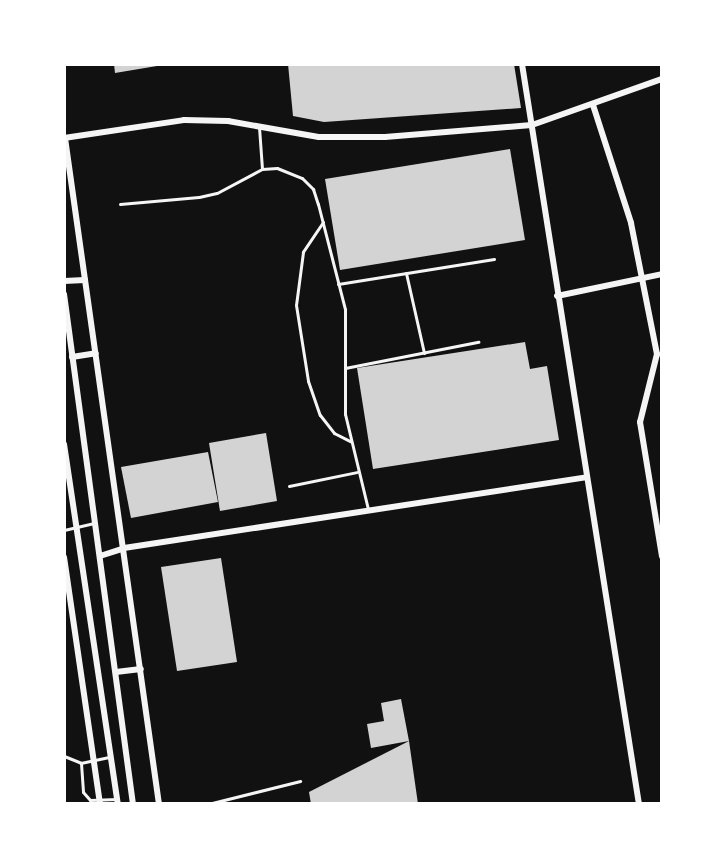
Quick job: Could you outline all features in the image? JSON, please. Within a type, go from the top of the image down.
[{"type":"street","points":[[522,64],[639,804]]},
{"type":"street","points":[[159,804],[65,138],[184,120],[228,121],[319,137],[374,137],[532,125],[593,105],[662,78]]},
{"type":"street","points":[[593,105],[631,223],[657,354],[640,423],[662,556]]},
{"type":"street","points":[[557,296],[642,276],[662,274]]},
{"type":"street","points":[[64,281],[85,280]]},
{"type":"street","points":[[64,294],[67,333],[96,523],[133,804]]},
{"type":"street","points":[[72,357],[96,353]]},
{"type":"street","points":[[64,444],[117,801]]},
{"type":"street","points":[[100,556],[124,548],[586,477]]},
{"type":"street","points":[[64,557],[100,802]]},
{"type":"street","points":[[116,672],[141,669]]},
{"type":"lane","points":[[259,126],[262,169]]},
{"type":"lane","points":[[120,204],[208,195],[262,169],[277,168],[302,178],[314,189],[345,309],[343,391],[350,441],[369,511]]},
{"type":"lane","points":[[323,222],[303,252],[296,305],[308,381],[321,416],[334,433],[350,441]]},
{"type":"lane","points":[[339,284],[494,259]]},
{"type":"lane","points":[[406,273],[424,353]]},
{"type":"lane","points":[[345,368],[478,342]]},
{"type":"lane","points":[[289,486],[357,472]]},
{"type":"lane","points":[[64,530],[96,523]]},
{"type":"lane","points":[[64,756],[81,763],[111,756]]},
{"type":"lane","points":[[81,763],[83,792],[90,800],[117,801]]},
{"type":"lane","points":[[208,804],[300,781]]},
{"type":"building","points":[[114,64],[157,64],[157,66],[115,73]]},
{"type":"building","points":[[288,64],[514,64],[521,108],[324,122],[293,116]]},
{"type":"building","points":[[510,149],[525,240],[340,270],[325,179]]},
{"type":"building","points":[[525,342],[530,369],[547,366],[559,440],[373,469],[357,368]]},
{"type":"building","points":[[266,433],[277,501],[220,511],[209,443]]},
{"type":"building","points":[[208,452],[218,502],[131,518],[121,467]]},
{"type":"building","points":[[221,558],[237,662],[177,671],[161,567]]},
{"type":"building","points":[[401,699],[409,741],[371,748],[367,724],[384,721],[381,703]]},
{"type":"building","points":[[409,741],[418,804],[311,804],[309,792]]}]
